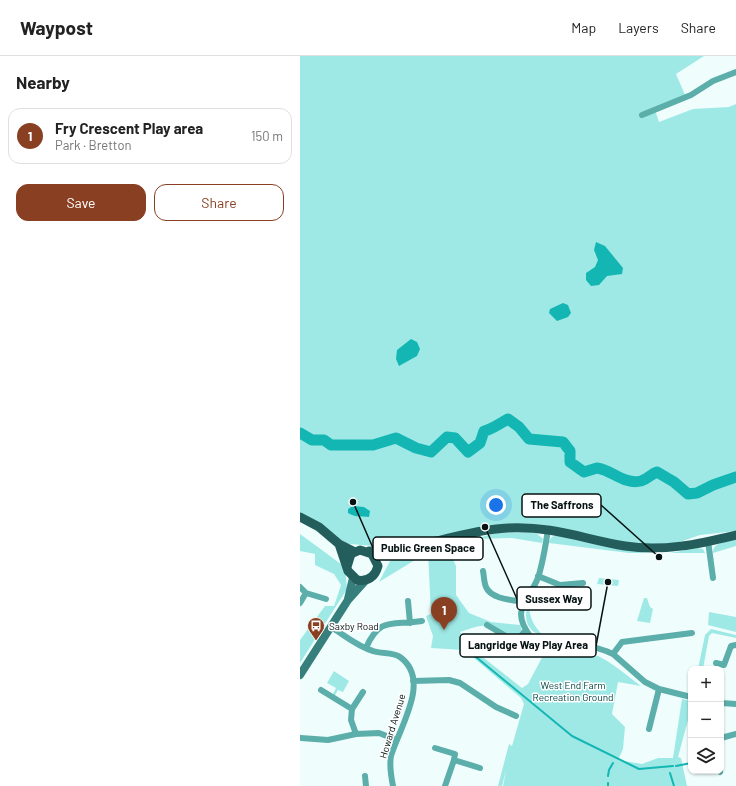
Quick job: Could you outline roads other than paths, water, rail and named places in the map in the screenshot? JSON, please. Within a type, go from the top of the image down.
[{"type":"main road","points":[[300,517],[319,527],[339,544],[355,552],[394,552],[437,540],[490,530],[526,527],[548,529],[624,546],[644,548],[670,548],[708,542],[736,535]]},
{"type":"main road","points":[[339,544],[347,567],[353,578],[361,581],[374,575],[378,566],[394,552]]},
{"type":"main road","points":[[369,551],[375,557],[378,566]]},
{"type":"main road","points":[[347,567],[349,558],[355,552]]},
{"type":"street","points":[[642,115],[691,95],[713,81],[736,72]]},
{"type":"street","points":[[548,529],[538,576],[523,602],[521,618],[531,637],[547,643],[581,643],[613,654],[645,682],[659,689],[688,697]]},
{"type":"street","points":[[708,542],[712,578]]},
{"type":"street","points":[[483,571],[486,587],[491,593],[498,597],[523,602]]},
{"type":"street","points":[[538,576],[560,585],[583,583]]},
{"type":"street","points":[[348,600],[353,578]]},
{"type":"street","points":[[300,675],[348,600],[366,580]]},
{"type":"street","points":[[300,587],[306,593],[326,599]]},
{"type":"street","points":[[300,603],[306,593]]},
{"type":"street","points":[[408,601],[410,623]]},
{"type":"street","points":[[366,648],[373,632],[386,624],[422,621]]},
{"type":"street","points":[[487,625],[516,642],[526,630]]},
{"type":"street","points":[[331,627],[372,651],[398,656],[406,662],[413,672],[414,681],[448,680],[460,683],[496,707],[516,716]]},
{"type":"street","points":[[613,654],[622,642],[692,633]]},
{"type":"street","points":[[716,663],[724,665],[731,646],[736,645]]},
{"type":"street","name":"Howard Avenue","points":[[393,786],[390,765],[397,740],[409,709],[414,681]]},
{"type":"street","points":[[649,729],[659,689]]},
{"type":"street","points":[[322,690],[352,709]]},
{"type":"street","points":[[356,734],[351,720],[352,709],[363,692]]},
{"type":"street","points":[[724,703],[736,704]]},
{"type":"street","points":[[301,737],[328,740],[356,734],[378,733],[397,740]]},
{"type":"street","points":[[724,737],[736,734]]},
{"type":"street","points":[[435,748],[455,754],[445,786]]},
{"type":"street","points":[[454,760],[480,768]]},
{"type":"street","points":[[365,776],[366,786]]},
{"type":"waterway","points":[[300,433],[312,440],[324,440],[331,445],[373,445],[396,438],[416,448],[431,452],[447,437],[455,438],[468,452],[480,443],[484,431],[508,419],[519,427],[529,439],[563,442],[570,451],[570,462],[584,472],[597,468],[635,482],[641,481],[657,472],[674,482],[688,494],[697,493],[713,485],[736,477]]},
{"type":"waterway","points":[[470,652],[572,736],[639,769],[673,766]]},
{"type":"waterway","points":[[608,776],[609,770],[613,763]]},
{"type":"waterway","points":[[676,766],[688,764]]},
{"type":"waterway","points":[[670,773],[674,786]]},
{"type":"place","name":"Public Green Space","points":[[353,502]]},
{"type":"place","name":"Sussex Way","points":[[485,527]]},
{"type":"place","name":"The Saffrons","points":[[659,557]]},
{"type":"place","name":"Langridge Way Play Area","points":[[608,582]]},
{"type":"place","name":"Fry Crescent Play area","points":[[444,630]]},
{"type":"place","name":"Saxby Road","points":[[316,641]]},
{"type":"park label","name":"West End Farm Recreation Ground","points":[[573,690]]}]
